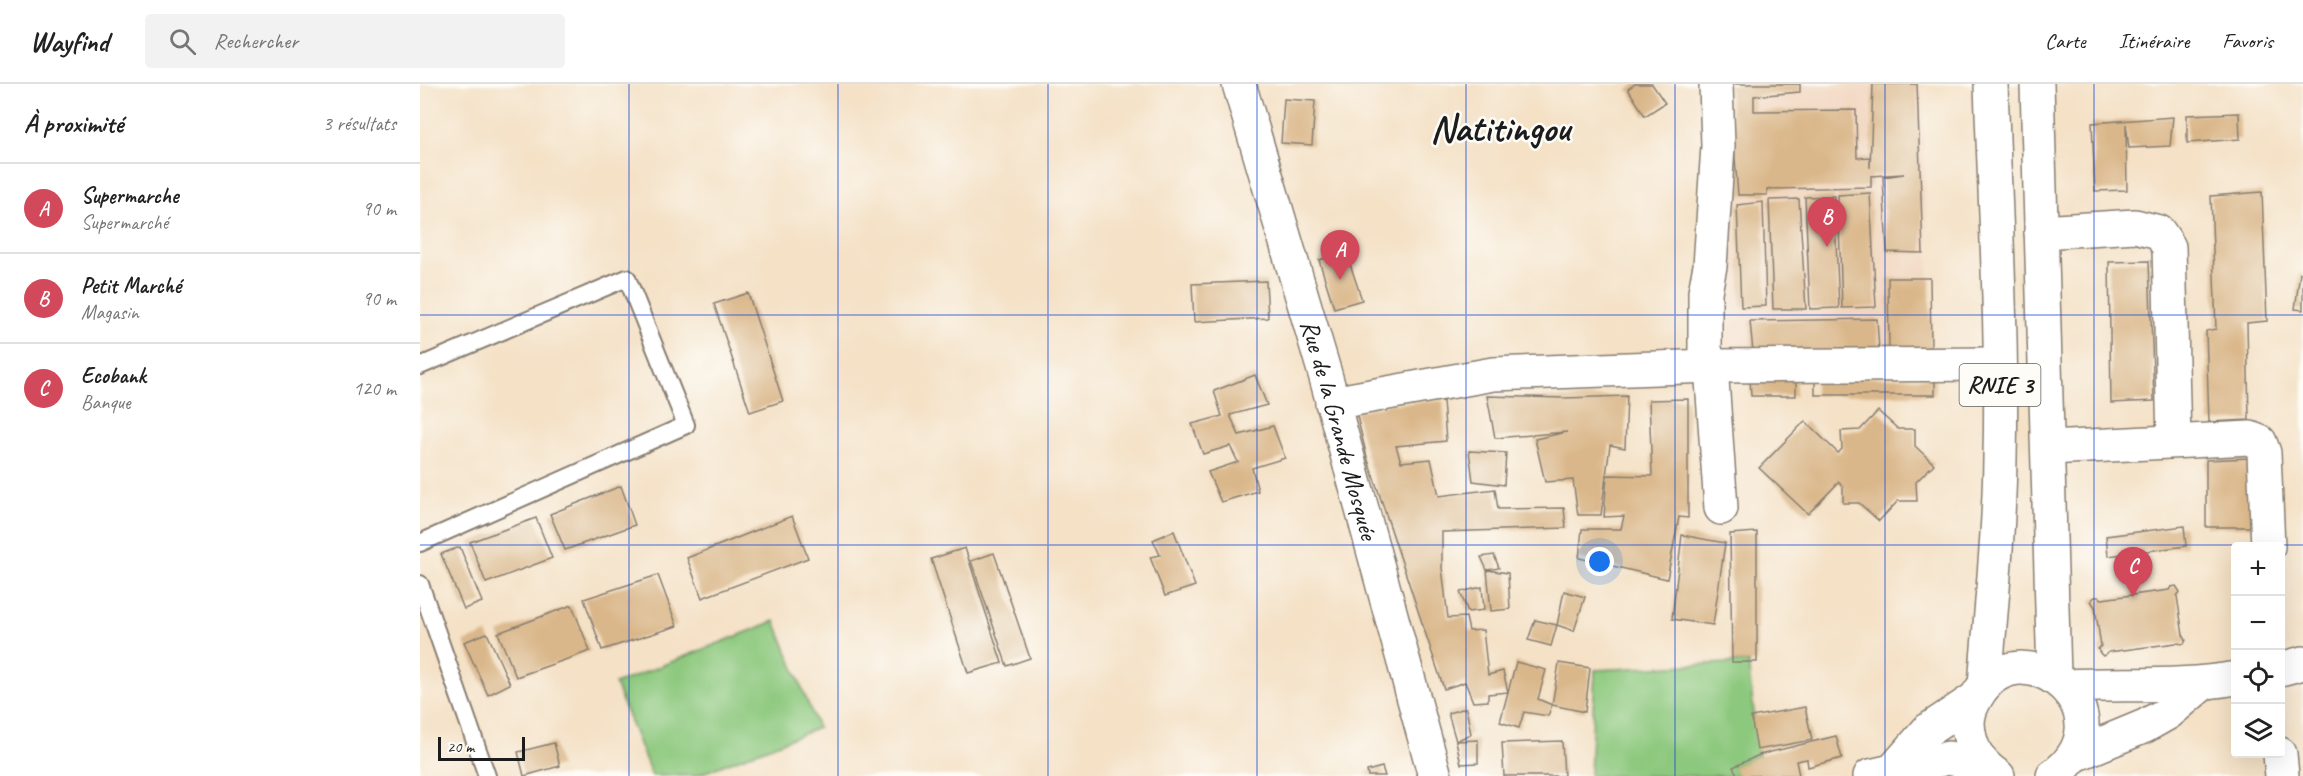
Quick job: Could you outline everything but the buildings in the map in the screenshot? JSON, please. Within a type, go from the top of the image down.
[{"type":"main road","name":"Rue de la Grande Mosquée","points":[[1239,84],[1332,402],[1435,776]]},
{"type":"main road","points":[[1716,84],[1718,146],[1710,266],[1705,292],[1705,350],[1711,366],[1721,508]]},
{"type":"main road","name":"RNIE 3","points":[[1990,84],[2000,364],[1998,539],[1979,693],[1968,718],[1969,738],[1976,755],[1990,772]]},
{"type":"main road","name":"RNIE 3","points":[[2037,84],[2048,448],[2060,682],[2075,698],[2082,719],[2080,742],[2064,769]]},
{"type":"main road","points":[[2041,232],[2135,226],[2159,232],[2169,246],[2174,441]]},
{"type":"main road","points":[[1332,402],[1493,374],[1711,366],[2000,364]]},
{"type":"main road","points":[[2048,448],[2250,438],[2260,442],[2264,453],[2268,542]]},
{"type":"main road","points":[[2285,668],[2303,663]]},
{"type":"main road","points":[[1882,772],[1928,730],[1979,693],[1997,676],[2018,670],[2041,671],[2060,682],[2107,684],[2202,684],[2231,679]]},
{"type":"main road","points":[[2064,769],[2168,713],[2202,684]]},
{"type":"main road","points":[[1882,772],[1948,758],[1990,772]]},
{"type":"main road","points":[[2280,758],[2282,776]]},
{"type":"lane","points":[[420,366],[627,278],[686,425],[420,543]]},
{"type":"lane","points":[[420,584],[487,776]]},
{"type":"shaded area","points":[[1728,84],[1922,84],[1931,349],[1709,352],[1708,293],[1725,286],[1725,215],[1738,215]]},
{"type":"green space","points":[[775,621],[818,728],[695,776],[652,776],[615,684]]},
{"type":"green space","points":[[1748,662],[1759,755],[1734,767],[1738,776],[1590,776],[1595,670]]},
{"type":"place","name":"Petit Marché","points":[[1827,247]]},
{"type":"place","name":"Supermarche","points":[[1340,280]]},
{"type":"place","name":"Ecobank","points":[[2133,597]]},
{"type":"district","name":"Natitingou","points":[[1500,128]]}]
